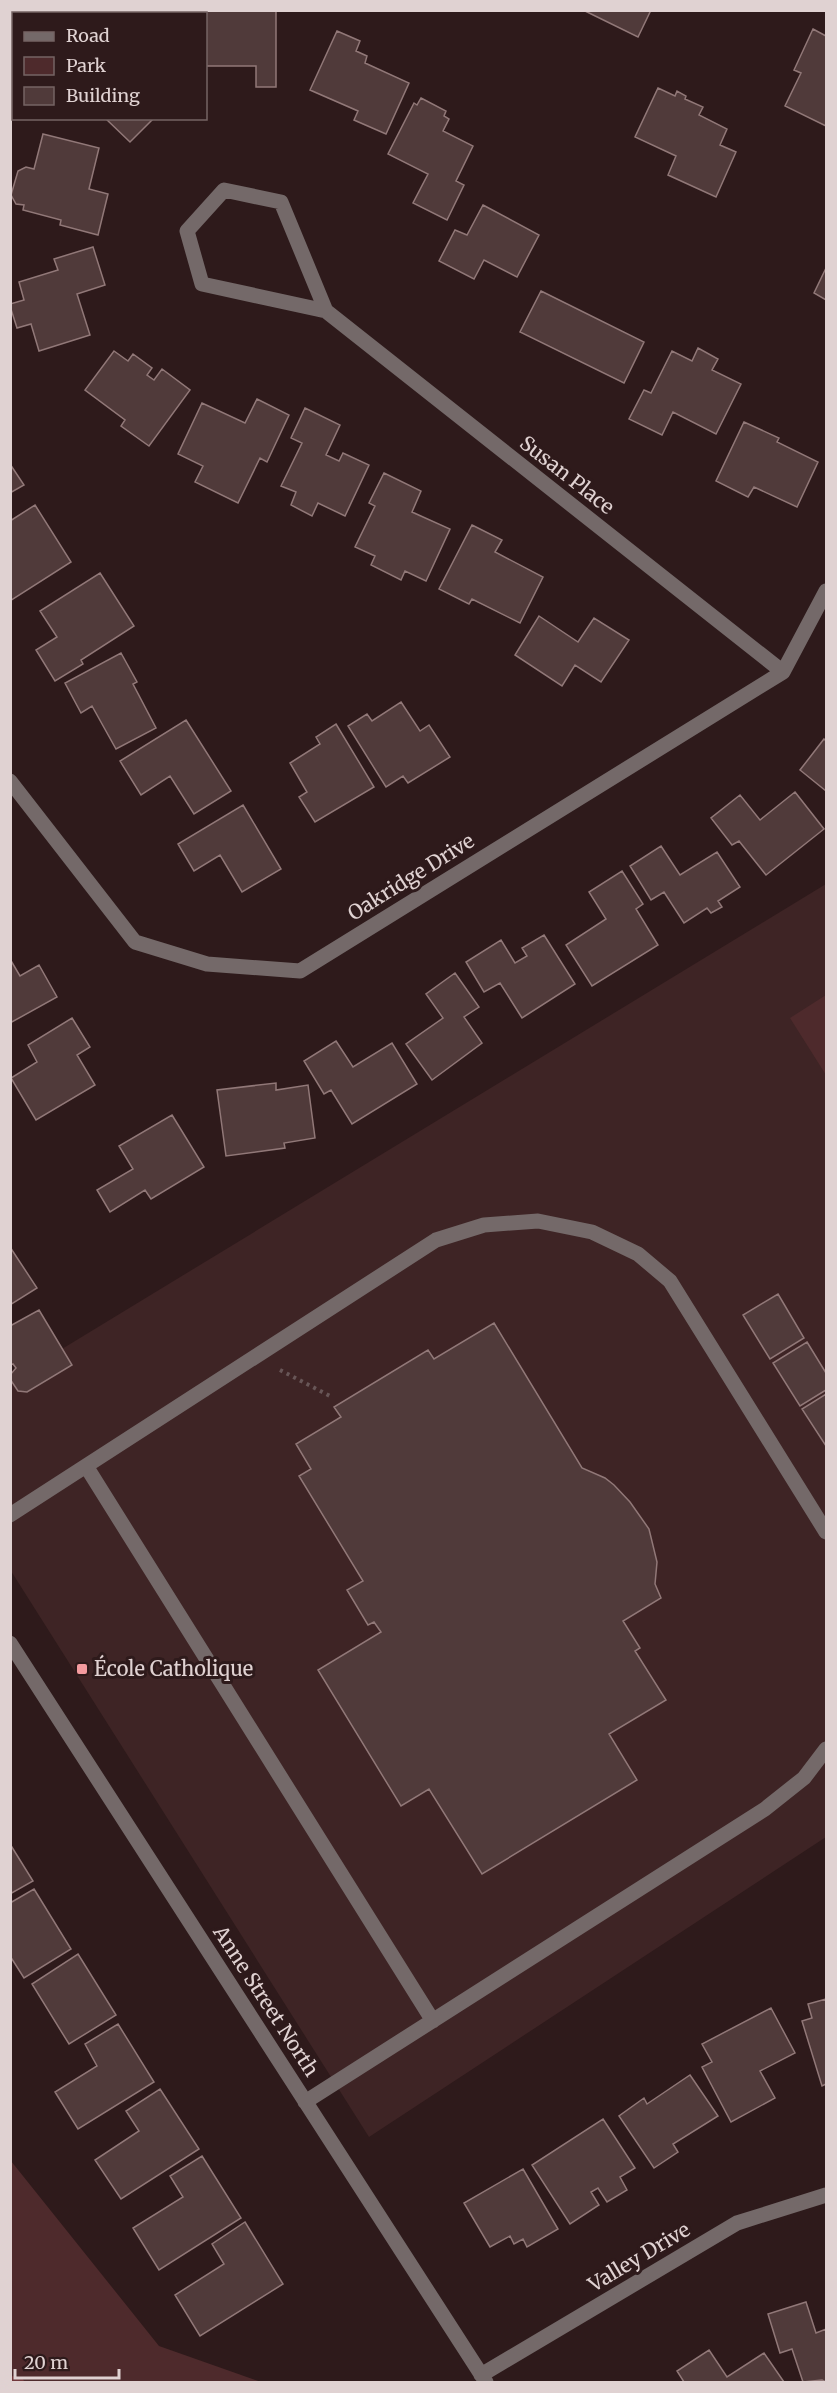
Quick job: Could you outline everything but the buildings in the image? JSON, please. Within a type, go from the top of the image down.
[{"type":"street","name":"Susan Place","points":[[326,311],[281,202],[224,190],[187,231],[202,284],[326,311],[783,672]]},
{"type":"street","points":[[783,672],[826,591]]},
{"type":"street","name":"Oakridge Drive","points":[[10,780],[135,942],[207,964],[300,970],[783,672]]},
{"type":"street","points":[[10,1515],[436,1240],[484,1225],[538,1221],[592,1232],[638,1254],[670,1281],[826,1532]]},
{"type":"street","points":[[86,1466],[433,2021]]},
{"type":"street","name":"Anne Street North","points":[[10,1643],[483,2379]]},
{"type":"street","points":[[305,2102],[765,1809],[804,1778],[826,1749]]},
{"type":"street","name":"Valley Drive","points":[[483,2379],[737,2223],[826,2195]]},
{"type":"path","points":[[255,1358],[330,1396]]},
{"type":"shaded area","points":[[826,884],[826,1837],[369,2137],[11,1571],[11,1380]]},
{"type":"green space","points":[[826,995],[826,1075],[790,1018]]},
{"type":"green space","points":[[11,2161],[159,2346],[261,2382],[11,2382]]},
{"type":"waterway","points":[[10,2381],[19,2382]]},
{"type":"place","name":"École Catholique","points":[[82,1669]]}]
